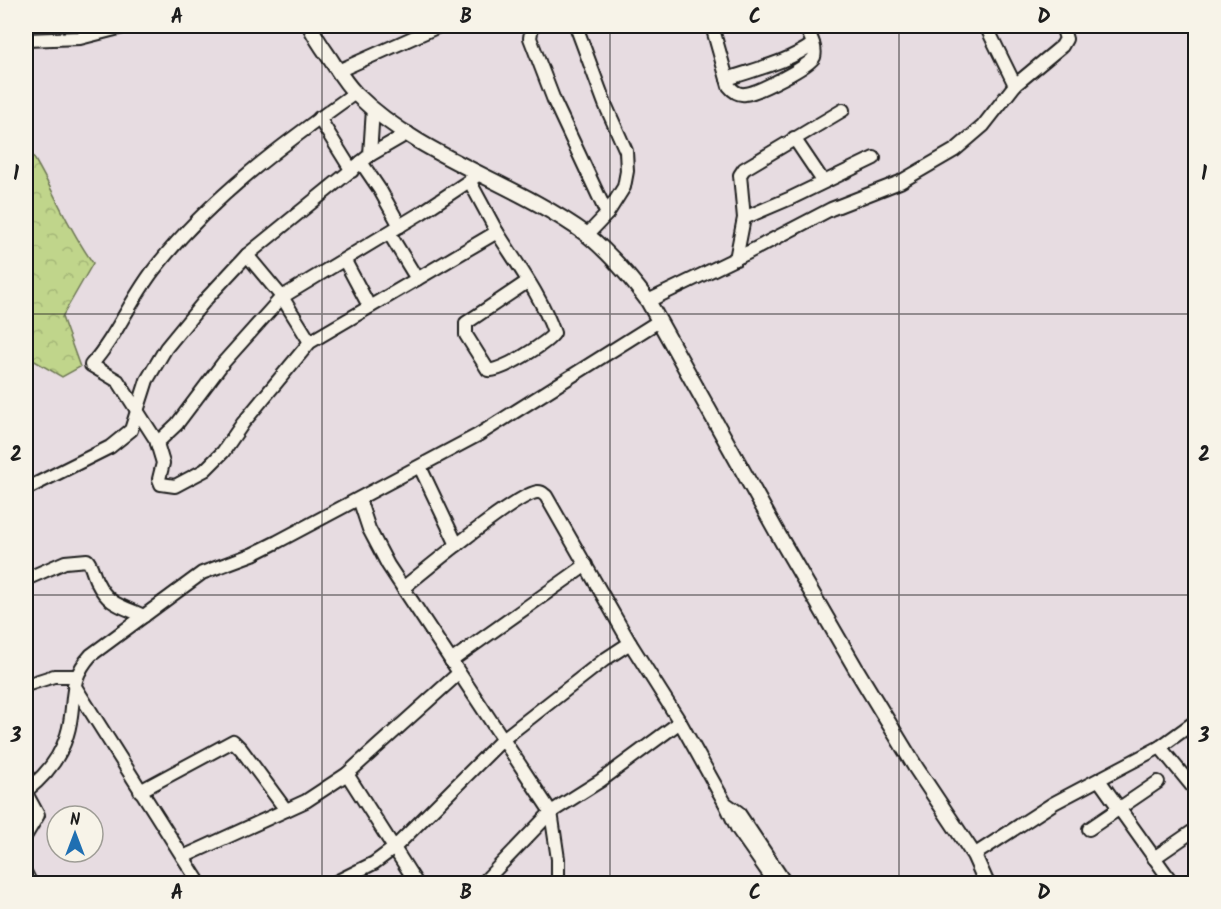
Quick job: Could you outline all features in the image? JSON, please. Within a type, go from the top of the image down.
[{"type":"street","points":[[26,40],[80,38],[127,26]]},
{"type":"street","points":[[310,26],[338,71],[355,93],[373,109],[474,178],[528,200],[587,235],[623,269],[648,301],[777,533],[915,768],[974,855],[985,883]]},
{"type":"street","points":[[338,71],[440,26]]},
{"type":"street","points":[[532,26],[530,38],[555,103],[607,214]]},
{"type":"street","points":[[576,26],[605,104],[626,151],[627,171],[624,188],[607,214],[587,235]]},
{"type":"street","points":[[712,26],[729,86],[735,93],[745,94],[808,64],[813,59],[815,52],[806,26]]},
{"type":"street","points":[[986,26],[1015,85]]},
{"type":"street","points":[[648,301],[736,259],[831,209],[900,183],[955,150],[983,126],[1015,85],[1064,43],[1065,35],[1062,26]]},
{"type":"street","points":[[727,79],[788,58],[813,44]]},
{"type":"street","points":[[355,93],[290,138],[200,217],[156,266],[136,295],[102,354],[91,366],[118,381],[158,443],[163,462],[160,484],[175,486],[206,470],[223,452],[243,423],[310,342],[497,232]]},
{"type":"street","points":[[361,163],[373,109]]},
{"type":"street","points":[[736,259],[744,218],[740,175],[744,169],[843,110]]},
{"type":"street","points":[[319,118],[361,163],[380,190],[417,279]]},
{"type":"street","points":[[26,489],[110,447],[131,430],[147,380],[166,348],[207,297],[247,255],[361,163],[408,133]]},
{"type":"street","points":[[794,138],[823,181]]},
{"type":"street","points":[[744,218],[874,158]]},
{"type":"street","points":[[158,443],[177,424],[223,363],[282,297],[345,261],[474,178]]},
{"type":"street","points":[[474,178],[497,232],[527,282],[540,304],[554,331],[554,334],[538,346],[497,370],[488,370],[466,335],[466,323],[527,282]]},
{"type":"street","points":[[247,255],[282,297],[310,342]]},
{"type":"street","points":[[345,261],[369,306]]},
{"type":"street","points":[[26,835],[38,815],[26,792],[39,781],[55,760],[67,735],[76,681],[81,667],[91,656],[202,573],[253,554],[420,467],[487,430],[659,321]]},
{"type":"street","points":[[420,467],[457,545]]},
{"type":"street","points":[[403,588],[457,545],[521,499],[537,492],[546,496],[630,643],[680,722],[725,803],[736,828],[776,884]]},
{"type":"street","points":[[359,499],[377,547],[551,812],[558,859],[558,884]]},
{"type":"street","points":[[26,579],[65,562],[87,560],[106,598],[144,616]]},
{"type":"street","points":[[451,661],[586,565]]},
{"type":"street","points":[[332,884],[374,863],[394,848],[502,739],[604,660],[630,643]]},
{"type":"street","points":[[183,857],[306,801],[347,774],[459,673]]},
{"type":"street","points":[[26,686],[54,676],[76,681],[140,791],[200,884]]},
{"type":"street","points":[[974,855],[1054,803],[1160,747],[1196,721]]},
{"type":"street","points":[[482,884],[551,812],[600,781],[680,722]]},
{"type":"street","points":[[140,791],[233,741],[286,810]]},
{"type":"street","points":[[1160,747],[1196,790]]},
{"type":"street","points":[[347,774],[417,884]]},
{"type":"street","points":[[1099,780],[1173,884]]},
{"type":"street","points":[[1089,829],[1158,782]]},
{"type":"street","points":[[725,803],[738,812],[786,884]]},
{"type":"street","points":[[1154,858],[1196,829]]},
{"type":"street","points":[[26,874],[31,884]]},
{"type":"green space","points":[[26,145],[93,263],[62,317],[80,367],[62,377],[26,356]]}]
